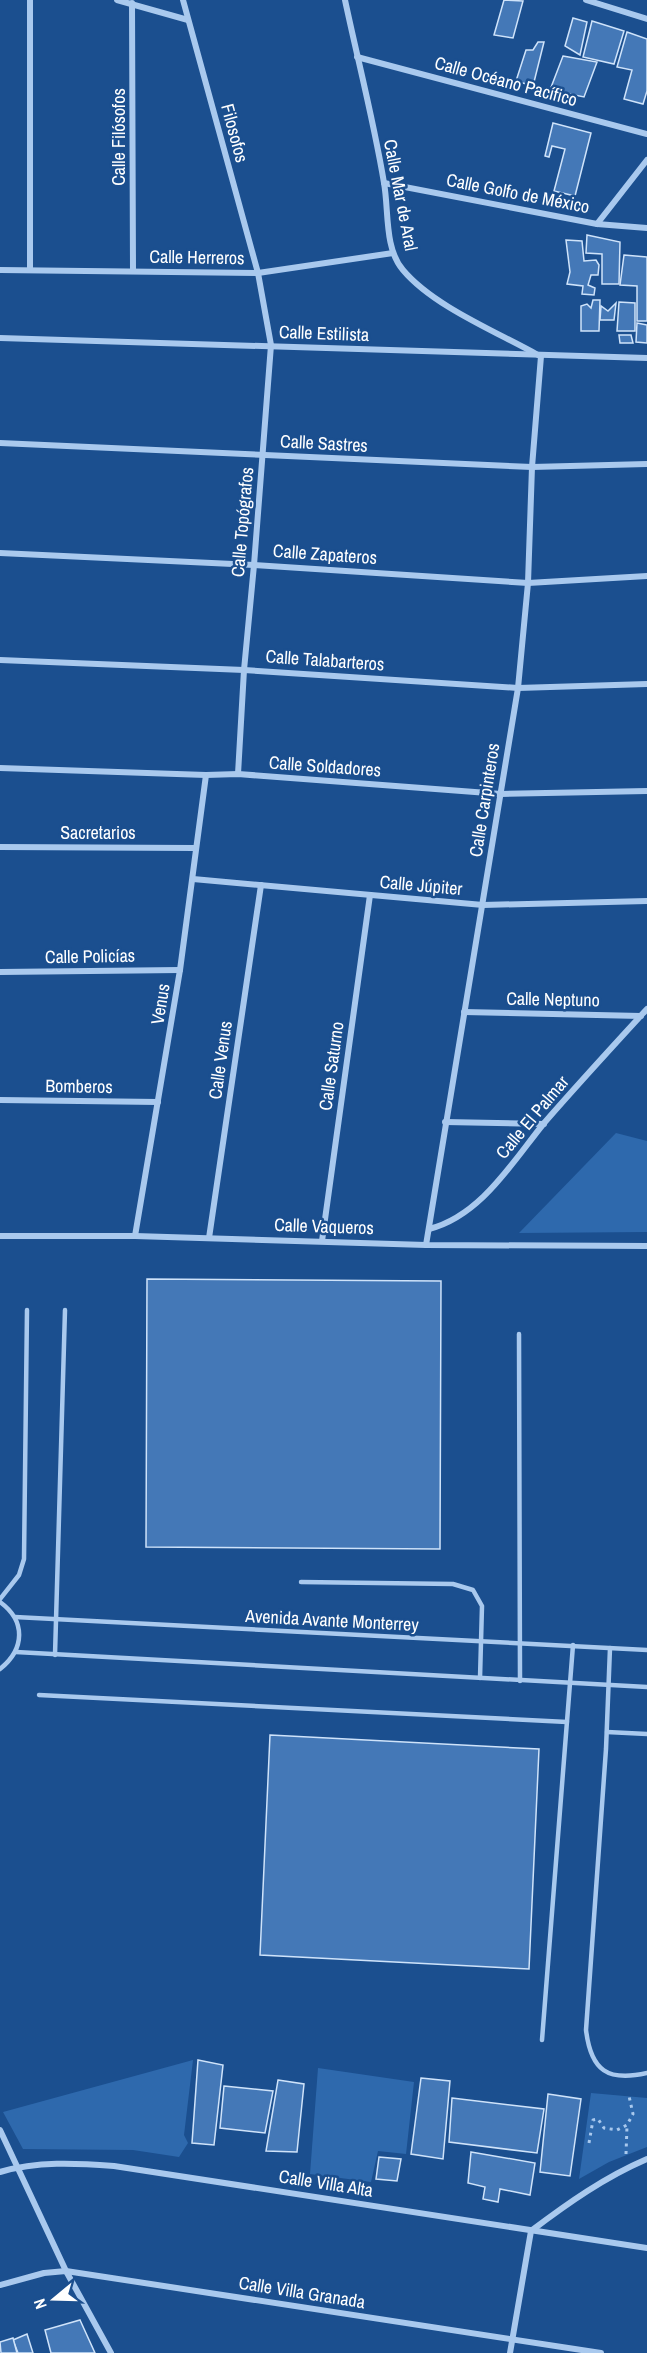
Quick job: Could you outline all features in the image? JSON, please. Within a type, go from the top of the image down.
[{"type":"street","points":[[30,0],[30,270]]},
{"type":"street","points":[[117,0],[188,20]]},
{"type":"street","name":"Filosofos","points":[[183,0],[258,273]]},
{"type":"street","name":"Calle Mar de Aral","points":[[345,0],[384,183],[393,253],[402,269],[418,285],[441,302],[541,356]]},
{"type":"street","points":[[586,0],[647,19]]},
{"type":"street","name":"Calle Filósofos","points":[[132,3],[133,271]]},
{"type":"street","name":"Calle Océano Pacífico","points":[[357,57],[647,134]]},
{"type":"street","points":[[597,224],[647,160]]},
{"type":"street","name":"Calle Golfo de México","points":[[384,183],[597,224],[647,228]]},
{"type":"street","name":"Calle Herreros","points":[[0,270],[258,273],[393,253]]},
{"type":"street","name":"Calle Topógrafos","points":[[238,774],[244,670],[271,345],[258,273]]},
{"type":"street","name":"Calle Estilista","points":[[0,338],[647,358]]},
{"type":"street","name":"Calle Carpinteros","points":[[426,1245],[518,688],[528,583],[532,467],[541,356]]},
{"type":"street","name":"Calle Sastres","points":[[0,443],[532,467],[647,464]]},
{"type":"street","name":"Calle Zapateros","points":[[0,553],[254,565],[528,583],[647,576]]},
{"type":"street","name":"Calle Talabarteros","points":[[0,660],[244,670],[518,688],[647,684]]},
{"type":"street","name":"Calle Soldadores","points":[[0,768],[206,775],[238,774],[501,795],[647,791]]},
{"type":"street","name":"Venus","points":[[135,1236],[180,970],[206,775]]},
{"type":"street","name":"Sacretarios","points":[[0,847],[195,848]]},
{"type":"street","name":"Calle Júpiter","points":[[193,879],[483,905],[647,901]]},
{"type":"street","name":"Calle Venus","points":[[209,1238],[261,885]]},
{"type":"street","name":"Calle Saturno","points":[[322,1241],[369,895]]},
{"type":"street","name":"Calle Policías","points":[[0,972],[180,970]]},
{"type":"street","name":"Calle El Palmar","points":[[429,1229],[456,1219],[485,1195],[527,1148],[544,1124],[647,1009]]},
{"type":"street","name":"Calle Neptuno","points":[[464,1012],[641,1016]]},
{"type":"street","name":"Bomberos","points":[[0,1100],[158,1102]]},
{"type":"street","points":[[445,1122],[544,1124]]},
{"type":"street","name":"Calle Vaqueros","points":[[0,1236],[135,1236],[426,1245],[647,1246]]},
{"type":"street","points":[[0,2130],[66,2271],[111,2353]]},
{"type":"street","points":[[510,2353],[531,2230],[608,2178],[647,2159]]},
{"type":"street","name":"Calle Villa Alta","points":[[0,2172],[16,2167],[70,2163],[114,2166],[647,2248]]},
{"type":"street","name":"Calle Villa Granada","points":[[0,2285],[44,2273],[66,2271],[601,2353]]},
{"type":"lane","points":[[0,1669],[16,1652],[19,1641],[19,1629],[15,1617],[0,1600],[19,1575],[24,1559],[27,1310]]},
{"type":"lane","points":[[56,1654],[64,1310]]},
{"type":"lane","points":[[519,1334],[520,1681]]},
{"type":"lane","points":[[301,1581],[463,1586],[473,1590],[480,1599],[483,1621],[480,1678]]},
{"type":"lane","name":"Avenida Avante Monterrey","points":[[15,1617],[647,1650]]},
{"type":"lane","points":[[542,2040],[573,1645]]},
{"type":"lane","points":[[610,1648],[607,1732],[586,2030],[588,2046],[603,2070],[615,2076],[647,2073]]},
{"type":"lane","points":[[16,1652],[647,1687]]},
{"type":"lane","points":[[39,1695],[567,1722]]},
{"type":"lane","points":[[607,1732],[647,1734]]},
{"type":"path","points":[[627,2154],[627,2125],[633,2114],[629,2096]]},
{"type":"path","points":[[590,2143],[593,2120],[598,2119],[604,2128],[613,2130],[627,2125]]},
{"type":"shaded area","points":[[616,1133],[647,1141],[647,1232],[519,1233]]},
{"type":"shaded area","points":[[193,2060],[184,2135],[188,2143],[179,2157],[133,2150],[23,2149],[3,2112]]},
{"type":"shaded area","points":[[318,2068],[414,2082],[406,2154],[378,2151],[371,2182],[310,2174]]},
{"type":"shaded area","points":[[591,2093],[647,2098],[647,2147],[609,2162],[579,2179]]},
{"type":"building","points":[[504,0],[523,1],[513,38],[494,35]]},
{"type":"building","points":[[573,18],[587,22],[580,55],[565,46]]},
{"type":"building","points":[[592,21],[624,31],[614,64],[583,57]]},
{"type":"building","points":[[627,32],[647,39],[647,91],[643,104],[624,99],[632,70],[617,67]]},
{"type":"building","points":[[538,42],[544,42],[533,86],[516,81],[526,50],[533,50]]},
{"type":"building","points":[[563,56],[597,62],[584,97],[550,90]]},
{"type":"building","points":[[553,123],[591,133],[575,196],[554,191],[565,149],[552,146],[549,157],[545,156]]},
{"type":"building","points":[[587,235],[620,242],[619,284],[602,284],[602,254],[586,253]]},
{"type":"building","points":[[566,240],[582,241],[584,261],[596,260],[599,265],[598,275],[591,275],[588,285],[595,288],[594,295],[582,294],[583,286],[567,284],[570,272]]},
{"type":"building","points":[[624,255],[647,257],[647,321],[637,321],[637,286],[620,285]]},
{"type":"building","points":[[593,300],[600,300],[599,331],[581,331],[581,306],[587,304],[591,308]]},
{"type":"building","points":[[619,302],[635,303],[635,331],[617,331]]},
{"type":"building","points":[[616,303],[614,320],[600,320],[601,306],[608,311]]},
{"type":"building","points":[[637,323],[647,325],[647,343],[636,342]]},
{"type":"building","points":[[619,335],[631,335],[633,343],[620,343]]},
{"type":"building","points":[[147,1279],[441,1281],[440,1549],[146,1547]]},
{"type":"building","points":[[270,1735],[539,1749],[529,1969],[260,1955]]},
{"type":"building","points":[[198,2060],[223,2065],[214,2145],[192,2143]]},
{"type":"building","points":[[421,2078],[450,2081],[443,2159],[411,2154]]},
{"type":"building","points":[[278,2080],[304,2084],[297,2152],[266,2151]]},
{"type":"building","points":[[224,2086],[273,2091],[265,2133],[220,2128]]},
{"type":"building","points":[[548,2094],[581,2099],[570,2176],[540,2172]]},
{"type":"building","points":[[452,2098],[544,2109],[537,2153],[449,2142]]},
{"type":"building","points":[[471,2152],[535,2163],[530,2195],[500,2189],[498,2202],[483,2199],[485,2187],[468,2183]]},
{"type":"building","points":[[379,2157],[401,2159],[397,2181],[376,2179]]},
{"type":"building","points":[[80,2320],[95,2353],[51,2353],[45,2330]]},
{"type":"building","points":[[27,2334],[33,2353],[18,2353],[13,2340]]},
{"type":"building","points":[[13,2338],[17,2353],[1,2353],[0,2342]]}]
